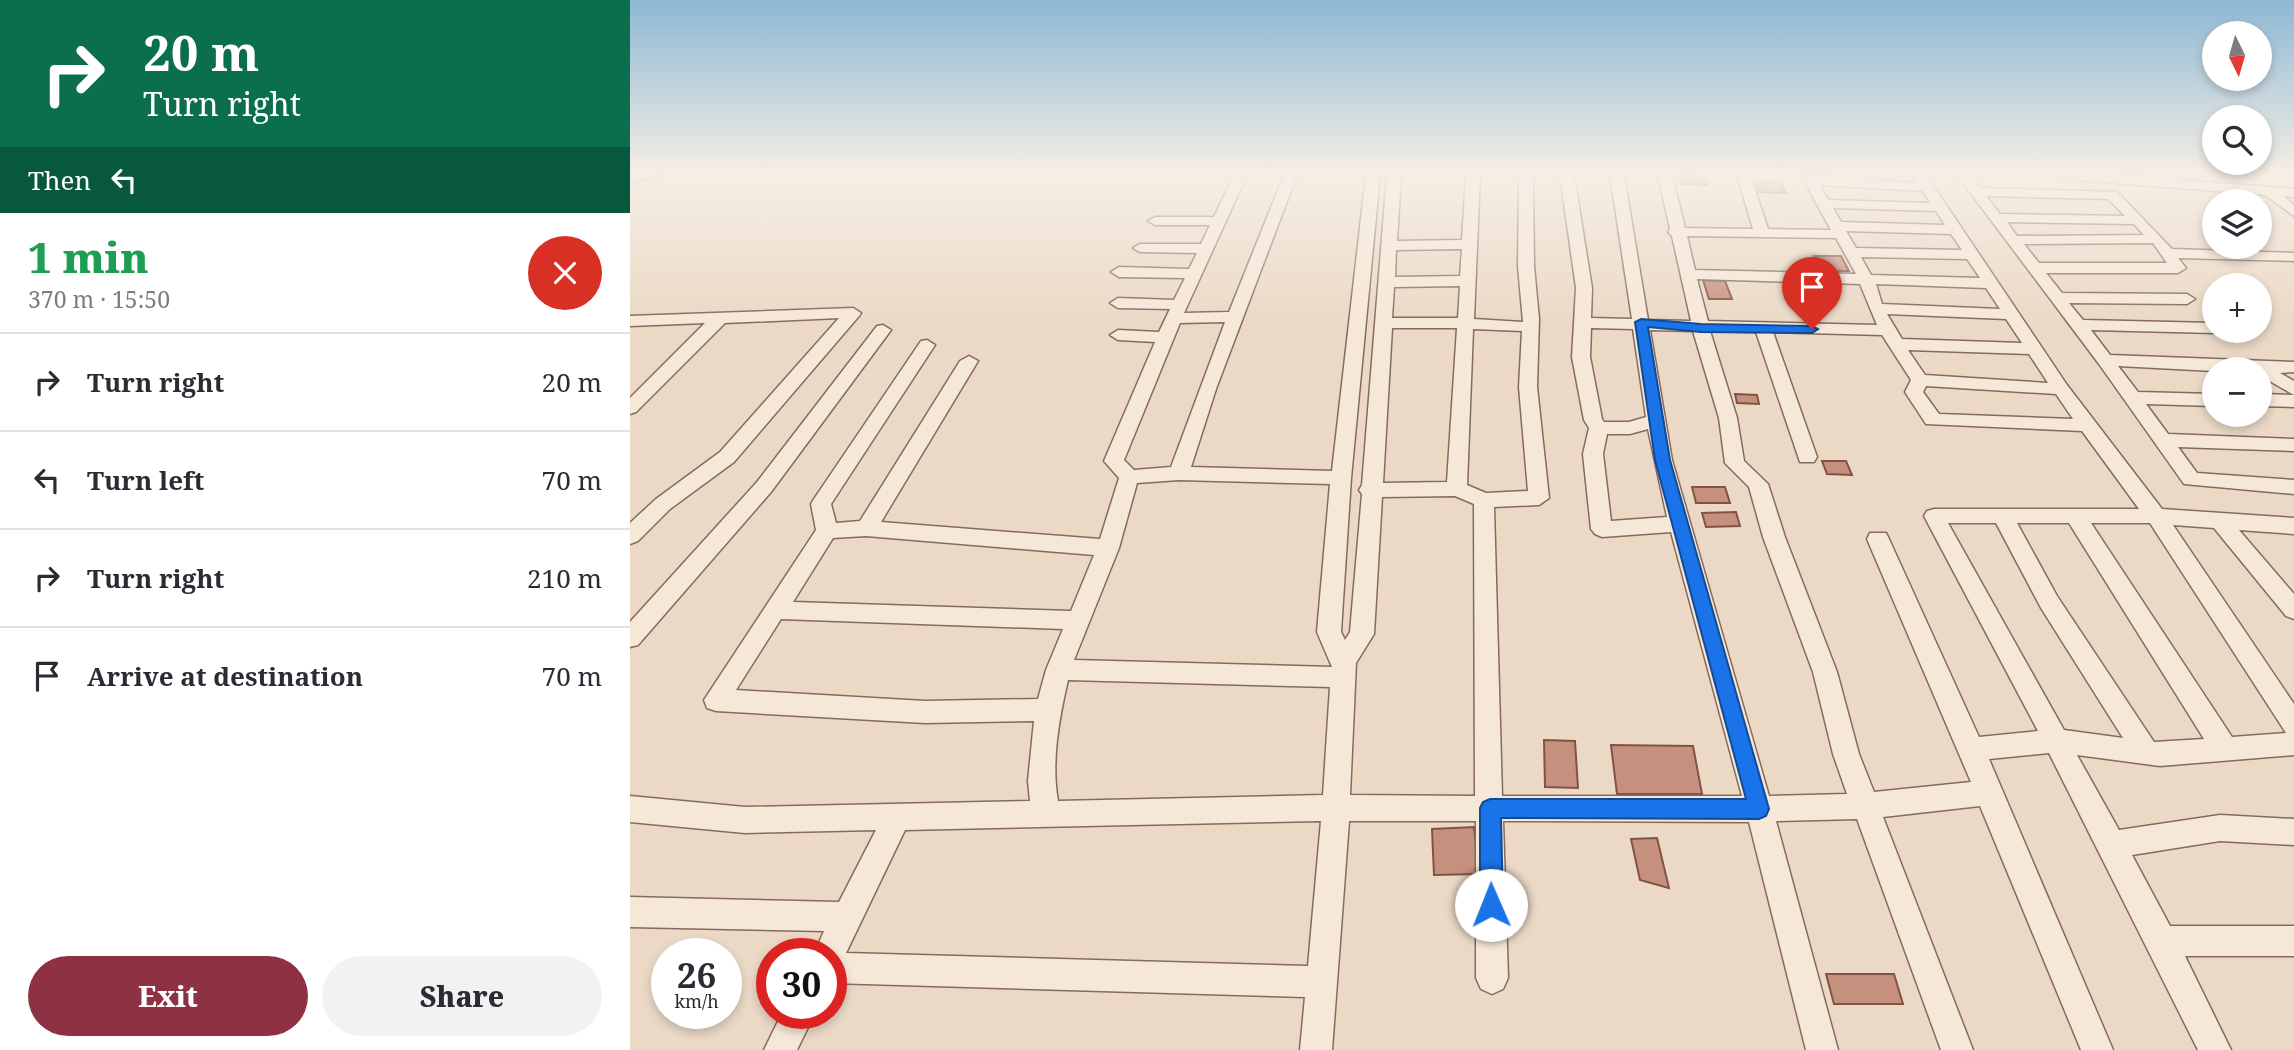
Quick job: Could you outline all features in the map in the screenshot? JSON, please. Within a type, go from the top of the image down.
[{"type":"street","points":[[1129,477],[1114,461],[1165,338],[1219,224]]},
{"type":"street","points":[[1179,473],[1207,389],[1272,224]]},
{"type":"street","points":[[1344,669],[1329,632],[1341,478],[1368,224]]},
{"type":"street","points":[[1317,1050],[1344,669],[1362,634],[1369,490],[1390,224]]},
{"type":"street","points":[[1457,489],[1470,224]]},
{"type":"street","points":[[1369,490],[1457,489],[1484,500],[1539,498],[1528,387],[1531,327],[1526,224]]},
{"type":"street","points":[[1574,224],[1584,288],[1581,357],[1593,420],[1599,428],[1593,454],[1602,529],[1680,524]]},
{"type":"street","points":[[1625,224],[1662,460],[1759,809],[1822,1050]]},
{"type":"street","points":[[1674,224],[1728,418],[1735,463],[1758,484],[1774,537],[1825,672],[1846,754],[1957,1050]]},
{"type":"street","points":[[1759,224],[1762,233]]},
{"type":"street","points":[[1835,224],[1866,279],[1876,309],[1920,380]]},
{"type":"street","points":[[1951,224],[2060,389],[2156,516],[2294,725]]},
{"type":"street","points":[[2003,224],[2191,479],[2294,486]]},
{"type":"street","points":[[2036,268],[2178,268],[2169,253],[2141,224]]},
{"type":"street","points":[[1676,232],[1954,229]]},
{"type":"street","points":[[2015,240],[2157,239]]},
{"type":"street","points":[[1388,246],[1467,244]]},
{"type":"street","points":[[1140,248],[1207,249]]},
{"type":"street","points":[[1850,252],[1971,255]]},
{"type":"street","points":[[2169,253],[2294,257]]},
{"type":"street","points":[[1119,272],[1195,274]]},
{"type":"street","points":[[1689,274],[1989,283]]},
{"type":"street","points":[[1387,282],[1467,281]]},
{"type":"street","points":[[2060,299],[2187,299]]},
{"type":"street","points":[[1118,303],[1236,317]]},
{"type":"street","points":[[1876,309],[2010,314]]},
{"type":"street","points":[[630,321],[853,313],[727,457],[663,504],[630,536]]},
{"type":"street","points":[[630,408],[719,319]]},
{"type":"street","points":[[630,339],[648,322]]},
{"type":"street","points":[[1582,323],[1641,322],[1701,328],[1763,328],[2034,349]]},
{"type":"street","points":[[1383,323],[1464,323],[1531,327]]},
{"type":"street","points":[[2079,325],[2202,328]]},
{"type":"street","points":[[1763,328],[1807,457]]},
{"type":"street","points":[[630,638],[764,487],[883,330]]},
{"type":"street","points":[[1118,335],[1165,338]]},
{"type":"street","points":[[927,345],[821,504],[827,531],[716,700],[925,712],[1048,710]]},
{"type":"street","points":[[2105,360],[2202,365]]},
{"type":"street","points":[[866,528],[969,361]]},
{"type":"street","points":[[2272,368],[2294,367]]},
{"type":"street","points":[[2272,378],[2292,394]]},
{"type":"street","points":[[1920,380],[2060,389]]},
{"type":"street","points":[[1920,380],[1914,392],[1933,421],[2087,425]]},
{"type":"street","points":[[2272,398],[2292,394]]},
{"type":"street","points":[[2132,398],[2202,400]]},
{"type":"street","points":[[1599,428],[1630,428],[1656,420]]},
{"type":"street","points":[[2163,440],[2294,445]]},
{"type":"street","points":[[1129,477],[1179,473],[1341,478]]},
{"type":"street","points":[[1046,814],[1041,781],[1048,710],[1058,670],[1108,548],[1129,477]]},
{"type":"street","points":[[1484,500],[1492,978]]},
{"type":"street","points":[[2215,1050],[2162,941],[2058,741],[1934,516],[2156,516],[2294,526]]},
{"type":"street","points":[[2074,516],[2225,749]]},
{"type":"street","points":[[2003,517],[2049,603],[2147,753]]},
{"type":"street","points":[[2220,521],[2294,610]]},
{"type":"street","points":[[827,531],[866,528],[1108,548]]},
{"type":"street","points":[[1878,539],[1972,749],[1988,793],[2098,1050]]},
{"type":"street","points":[[774,610],[1080,620]]},
{"type":"street","points":[[1058,670],[1344,669]]},
{"type":"street","points":[[1972,749],[2058,741],[2147,753],[2294,744]]},
{"type":"street","points":[[630,809],[745,820],[1336,808],[1759,809],[1866,806],[1988,793]]},
{"type":"street","points":[[836,938],[897,817]]},
{"type":"street","points":[[2112,845],[2220,828],[2294,832]]},
{"type":"street","points":[[630,912],[846,917]]},
{"type":"street","points":[[2162,941],[2294,941]]},
{"type":"street","points":[[847,968],[1322,982]]},
{"type":"street","points":[[780,1050],[791,1029]]},
{"type":"building","points":[[1814,256],[1841,256],[1849,271],[1821,271]]},
{"type":"building","points":[[1703,280],[1725,281],[1732,299],[1709,299]]},
{"type":"building","points":[[1735,394],[1757,395],[1759,404],[1737,403]]},
{"type":"building","points":[[1822,461],[1846,461],[1852,475],[1827,474]]},
{"type":"building","points":[[1692,487],[1725,487],[1730,503],[1696,503]]},
{"type":"building","points":[[1736,512],[1740,526],[1706,527],[1702,513]]},
{"type":"building","points":[[1544,740],[1575,741],[1578,788],[1545,787]]},
{"type":"building","points":[[1611,745],[1693,746],[1702,794],[1617,794]]},
{"type":"building","points":[[1474,827],[1479,874],[1434,875],[1432,829]]},
{"type":"building","points":[[1657,838],[1669,888],[1640,880],[1631,839]]},
{"type":"building","points":[[1826,974],[1894,974],[1903,1004],[1834,1004]]},
{"type":"route","points":[[1491,905],[1490,808],[1759,809],[1662,460],[1641,322],[1701,328],[1812,329]]}]
